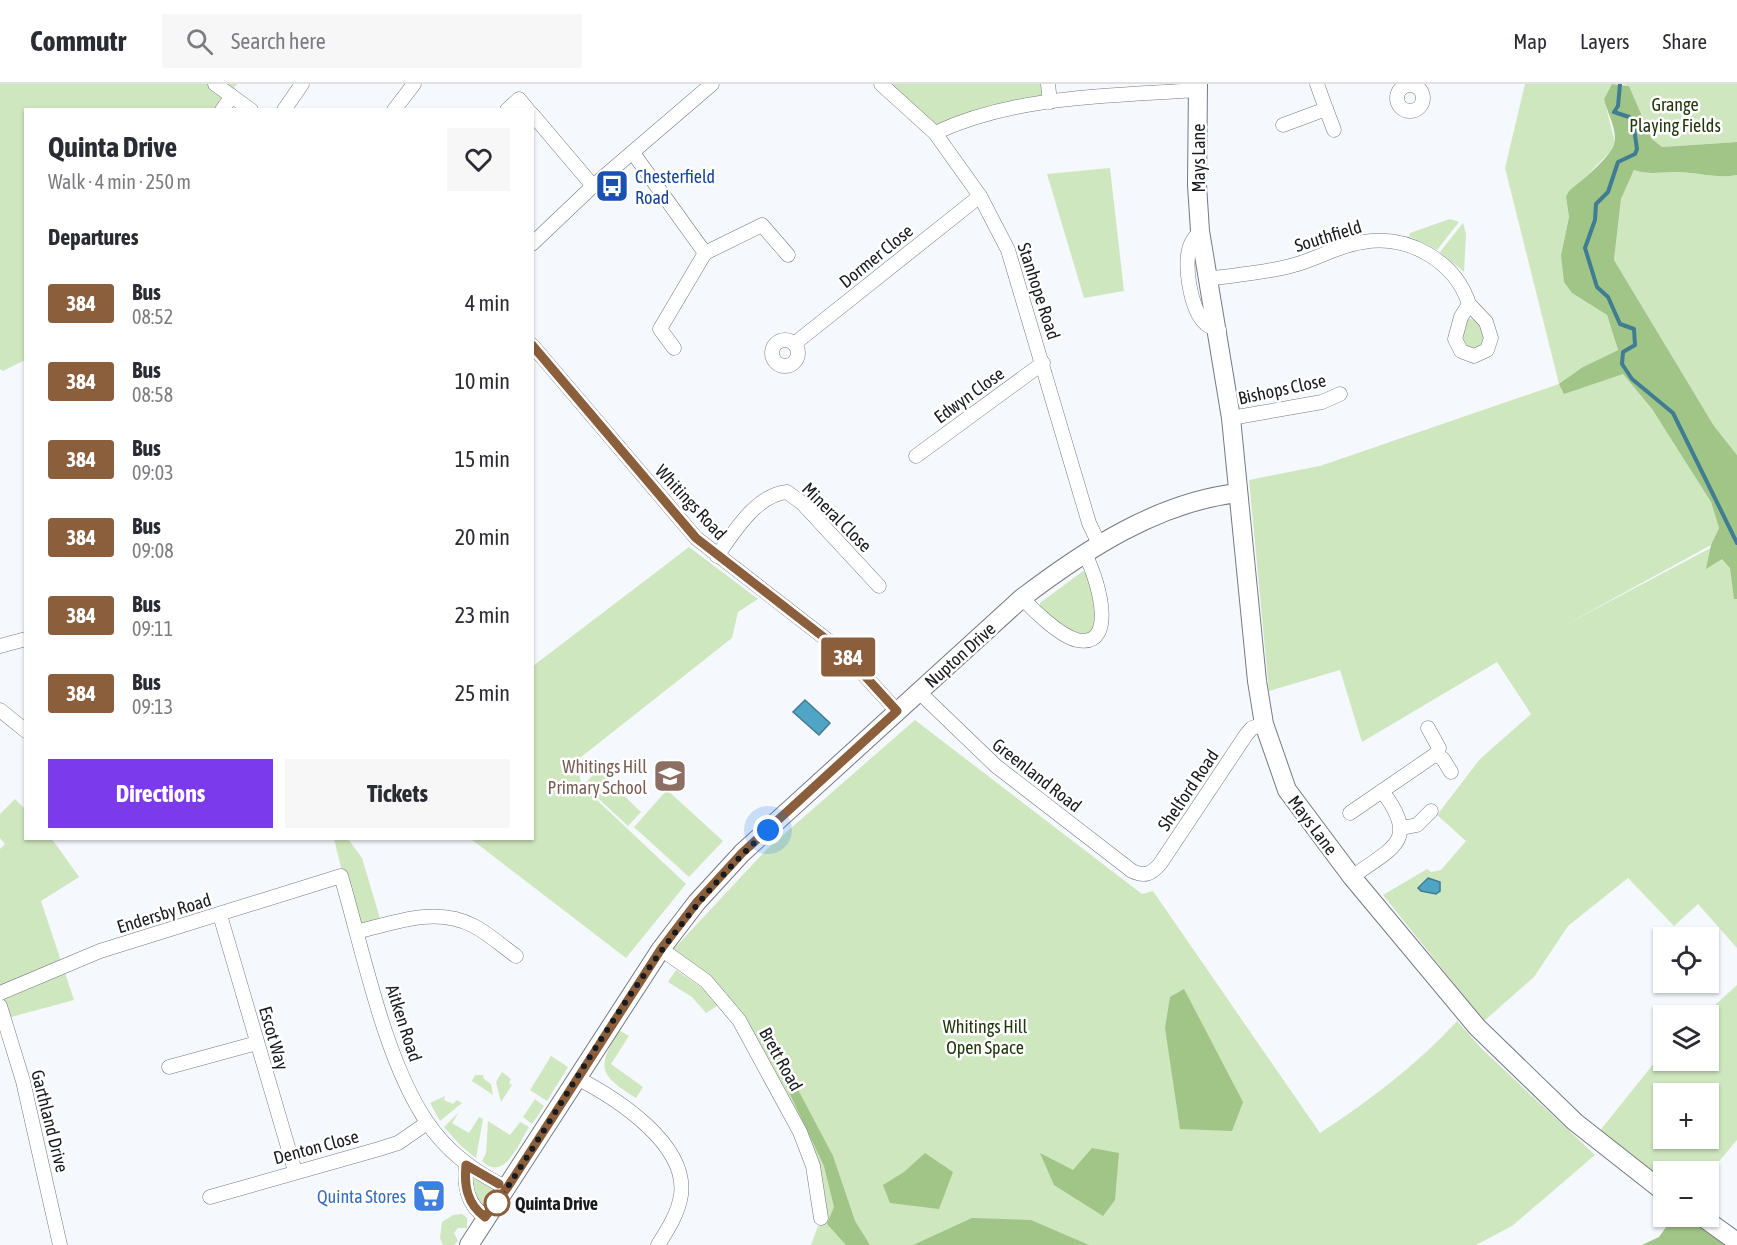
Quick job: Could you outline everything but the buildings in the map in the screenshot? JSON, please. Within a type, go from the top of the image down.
[{"type":"street","points":[[215,84],[248,108]]},
{"type":"street","points":[[285,108],[302,84]]},
{"type":"street","points":[[396,108],[414,84]]},
{"type":"street","points":[[534,242],[593,186],[712,84]]},
{"type":"street","name":"Stanhope Road","points":[[881,84],[935,133],[980,196],[1008,250],[1089,523],[1092,549]]},
{"type":"street","points":[[1048,84],[1050,102]]},
{"type":"street","points":[[1317,84],[1334,130]]},
{"type":"street","points":[[935,133],[995,110],[1198,87]]},
{"type":"street","name":"Mays Lane","points":[[1198,87],[1197,185],[1200,231],[1207,279],[1219,330],[1231,418],[1257,681],[1264,724],[1293,800],[1353,877],[1485,1035],[1532,1083],[1594,1138],[1653,1184]]},
{"type":"street","points":[[223,108],[232,96]]},
{"type":"street","points":[[509,108],[519,99],[526,108]]},
{"type":"street","points":[[1283,125],[1326,109]]},
{"type":"street","points":[[534,116],[593,186]]},
{"type":"street","points":[[633,153],[705,254]]},
{"type":"street","name":"Dormer Close","points":[[794,344],[980,196]]},
{"type":"street","points":[[674,348],[660,329],[705,254],[762,225],[788,255]]},
{"type":"street","name":"Mays Lane","points":[[1200,231],[1191,243],[1188,261],[1190,287],[1196,307],[1206,324],[1219,330]]},
{"type":"street","name":"Southfield","points":[[1207,279],[1294,265],[1362,242],[1389,241],[1416,249],[1449,268],[1463,284],[1469,304]]},
{"type":"street","name":"Whitings Road","points":[[534,347],[682,523],[717,556],[844,653],[897,711]]},
{"type":"street","name":"Edwyn Close","points":[[916,456],[1042,363]]},
{"type":"street","name":"Bishops Close","points":[[1231,418],[1322,402],[1340,394]]},
{"type":"street","name":"Mineral Close","points":[[717,556],[739,524],[774,493],[787,492],[802,503],[879,586]]},
{"type":"street","name":"Nupton Drive","points":[[897,711],[1022,598],[1092,549],[1133,527],[1199,501],[1238,493]]},
{"type":"street","points":[[1022,598],[1039,615],[1072,638],[1083,640],[1093,638],[1100,630],[1102,620],[1092,549]]},
{"type":"street","points":[[0,646],[24,640]]},
{"type":"street","name":"Greenland Road","points":[[919,692],[996,766],[1132,871],[1142,875]]},
{"type":"street","points":[[0,710],[24,729]]},
{"type":"street","points":[[469,1245],[485,1217],[507,1188],[661,949],[697,902],[742,853],[897,711]]},
{"type":"street","name":"Shelford Road","points":[[1142,875],[1151,873],[1160,864],[1246,735],[1252,728],[1264,724]]},
{"type":"street","points":[[1350,813],[1436,754],[1439,748],[1428,728]]},
{"type":"street","points":[[1436,754],[1443,759],[1451,772]]},
{"type":"street","points":[[1353,877],[1389,851],[1397,841],[1402,828],[1400,817],[1382,791]]},
{"type":"street","points":[[1402,828],[1417,825],[1431,811]]},
{"type":"street","name":"Endersby Road","points":[[0,993],[100,951],[341,876]]},
{"type":"street","name":"Aitken Road","points":[[341,876],[399,1065],[427,1123],[466,1165],[507,1188]]},
{"type":"street","name":"Escot Way","points":[[220,915],[295,1171]]},
{"type":"street","points":[[357,932],[412,918],[433,916],[455,918],[474,926],[516,956]]},
{"type":"street","name":"Brett Road","points":[[661,949],[706,981],[739,1020],[800,1132],[813,1166],[821,1218]]},
{"type":"street","name":"Garthland Drive","points":[[0,1006],[23,1081],[60,1245]]},
{"type":"street","points":[[169,1066],[257,1043]]},
{"type":"street","points":[[577,1078],[604,1092],[648,1127],[668,1148],[680,1173],[681,1194],[675,1216],[659,1244]]},
{"type":"street","name":"Denton Close","points":[[210,1197],[398,1143],[427,1123]]},
{"type":"street","points":[[466,1165],[464,1186],[475,1210],[485,1217]]},
{"type":"street","points":[[1716,1227],[1737,1242]]},
{"type":"green space","points":[[0,84],[237,84],[219,108],[24,108],[24,360],[3,371],[0,369]]},
{"type":"green space","points":[[881,84],[1048,84],[1050,102],[935,133]]},
{"type":"green space","points":[[1525,84],[1612,84],[1604,99],[1615,142],[1609,153],[1566,197],[1569,217],[1561,255],[1572,293],[1607,315],[1618,350],[1583,367],[1614,376],[1623,374],[1652,409],[1711,502],[1719,528],[1711,545],[1565,625],[1720,543],[1737,560],[1737,948],[1698,904],[1674,926],[1628,878],[1568,926],[1534,977],[1484,1021],[1383,895],[1427,869],[1431,872],[1441,870],[1466,841],[1437,815],[1480,759],[1531,714],[1497,662],[1362,742],[1340,670],[1269,691],[1249,480],[1320,466],[1559,384],[1505,168]]},
{"type":"green space","points":[[1612,84],[1629,86],[1652,139],[1662,147],[1737,142],[1737,175],[1649,173],[1634,170],[1621,199],[1614,260],[1714,426],[1737,455],[1737,599],[1734,599],[1730,568],[1722,559],[1706,569],[1711,545],[1719,528],[1711,502],[1652,409],[1623,374],[1564,394],[1559,384],[1583,367],[1618,350],[1607,315],[1572,293],[1564,282],[1561,255],[1569,217],[1566,197],[1569,191],[1604,160],[1614,145],[1614,129],[1604,99]]},
{"type":"green space","name":"Grange Playing Fields","points":[[1623,84],[1737,84],[1737,142],[1662,147],[1652,139],[1629,86]]},
{"type":"green space","points":[[1110,168],[1124,291],[1084,298],[1047,174]]},
{"type":"green space","points":[[1634,170],[1650,173],[1737,175],[1737,455],[1714,426],[1614,260],[1621,199]]},
{"type":"green space","points":[[1450,219],[1459,222],[1437,250],[1409,236],[1410,233]]},
{"type":"green space","points":[[1463,223],[1466,234],[1464,272],[1440,252]]},
{"type":"green space","points":[[1467,318],[1481,322],[1487,338],[1478,350],[1465,348],[1460,337]]},
{"type":"green space","points":[[689,547],[758,599],[738,612],[732,638],[576,761],[582,786],[686,884],[626,958],[472,840],[534,840],[534,665]]},
{"type":"green space","points":[[1083,571],[1093,588],[1096,606],[1095,627],[1088,635],[1072,634],[1040,608],[1040,603]]},
{"type":"green space","name":"Whitings Hill Open Space","points":[[915,720],[1142,894],[1153,891],[1320,1133],[1392,1082],[1426,1053],[1457,1021],[1482,1049],[1595,1155],[1512,1226],[1476,1245],[811,1245],[821,1218],[813,1166],[739,1020],[669,954],[767,849]]},
{"type":"green space","points":[[597,770],[641,812],[628,826],[584,785]]},
{"type":"green space","points":[[667,790],[723,841],[689,877],[634,827]]},
{"type":"green space","points":[[15,799],[24,808],[24,840],[53,840],[79,877],[41,901],[74,1000],[4,1019],[0,1006],[0,849],[5,844],[0,838],[0,814]]},
{"type":"green space","points":[[334,840],[349,840],[362,858],[382,925],[357,932]]},
{"type":"green space","points":[[676,970],[701,987],[717,1006],[706,1013],[692,997],[668,982]]},
{"type":"green space","points":[[1737,985],[1737,1140],[1719,1161],[1653,1161],[1653,1184],[1594,1138],[1653,1064],[1653,1071],[1719,1071],[1719,1005],[1715,1005]]},
{"type":"green space","points":[[1184,989],[1243,1102],[1232,1131],[1180,1129],[1165,1028],[1170,997]]},
{"type":"green space","points":[[619,1030],[629,1036],[611,1064],[643,1087],[636,1098],[614,1083],[605,1069],[607,1053]]},
{"type":"green space","points":[[775,1046],[833,1156],[855,1221],[870,1245],[846,1245],[827,1224],[834,1207],[824,1166],[770,1052]]},
{"type":"green space","points":[[551,1056],[568,1067],[547,1101],[530,1090]]},
{"type":"green space","points":[[502,1072],[511,1079],[509,1083],[512,1085],[501,1102],[496,1082]]},
{"type":"green space","points":[[475,1075],[483,1075],[484,1079],[491,1084],[493,1095],[472,1081]]},
{"type":"green space","points":[[445,1096],[444,1100],[453,1104],[457,1100],[462,1103],[440,1121],[430,1103]]},
{"type":"green space","points":[[535,1099],[544,1106],[532,1124],[523,1117]]},
{"type":"green space","points":[[459,1112],[452,1123],[469,1133],[479,1117],[483,1119],[476,1158],[461,1146],[444,1127]]},
{"type":"green space","points":[[488,1121],[510,1135],[520,1122],[529,1127],[516,1151],[504,1164],[497,1167],[490,1167],[482,1161],[486,1153]]},
{"type":"green space","points":[[1092,1148],[1119,1153],[1115,1200],[1103,1216],[1054,1185],[1040,1153],[1073,1170]]},
{"type":"green space","points":[[925,1153],[953,1172],[939,1209],[890,1203],[883,1185],[904,1172]]},
{"type":"green space","points":[[466,1165],[505,1186],[485,1217],[464,1186]]},
{"type":"green space","points":[[462,1214],[467,1218],[467,1228],[458,1228],[454,1233],[458,1241],[454,1245],[443,1245],[440,1238],[442,1222],[453,1215]]},
{"type":"green space","points":[[972,1218],[1031,1220],[1089,1245],[913,1245]]},
{"type":"green space","points":[[1666,1227],[1714,1227],[1737,1245],[1642,1245],[1659,1237]]},
{"type":"water","points":[[805,700],[830,723],[819,735],[793,712]]},
{"type":"water","points":[[1428,878],[1440,882],[1440,891],[1436,894],[1421,891],[1418,888]]},
{"type":"waterway","points":[[1620,84],[1618,106],[1614,112],[1629,117],[1633,121],[1637,149],[1635,154],[1618,162],[1608,192],[1596,204],[1595,220],[1585,248],[1597,287],[1608,297],[1620,324],[1634,329],[1635,345],[1623,352],[1622,364],[1632,379],[1673,413],[1737,543]]},
{"type":"bus line","name":"384","points":[[499,1184],[466,1165],[464,1186],[475,1210],[485,1217],[490,1214],[661,949],[697,902],[742,853],[897,711],[844,653],[696,538],[534,347]]},
{"type":"place","name":"Chesterfield Road","points":[[612,186]]},
{"type":"place","name":"Whitings Hill Primary School","points":[[670,776]]},
{"type":"place","name":"Quinta Stores","points":[[429,1196]]},
{"type":"place","name":"Quinta Drive","points":[[497,1203]]},
{"type":"route","points":[[497,1203],[661,949],[717,879],[768,830]]}]
